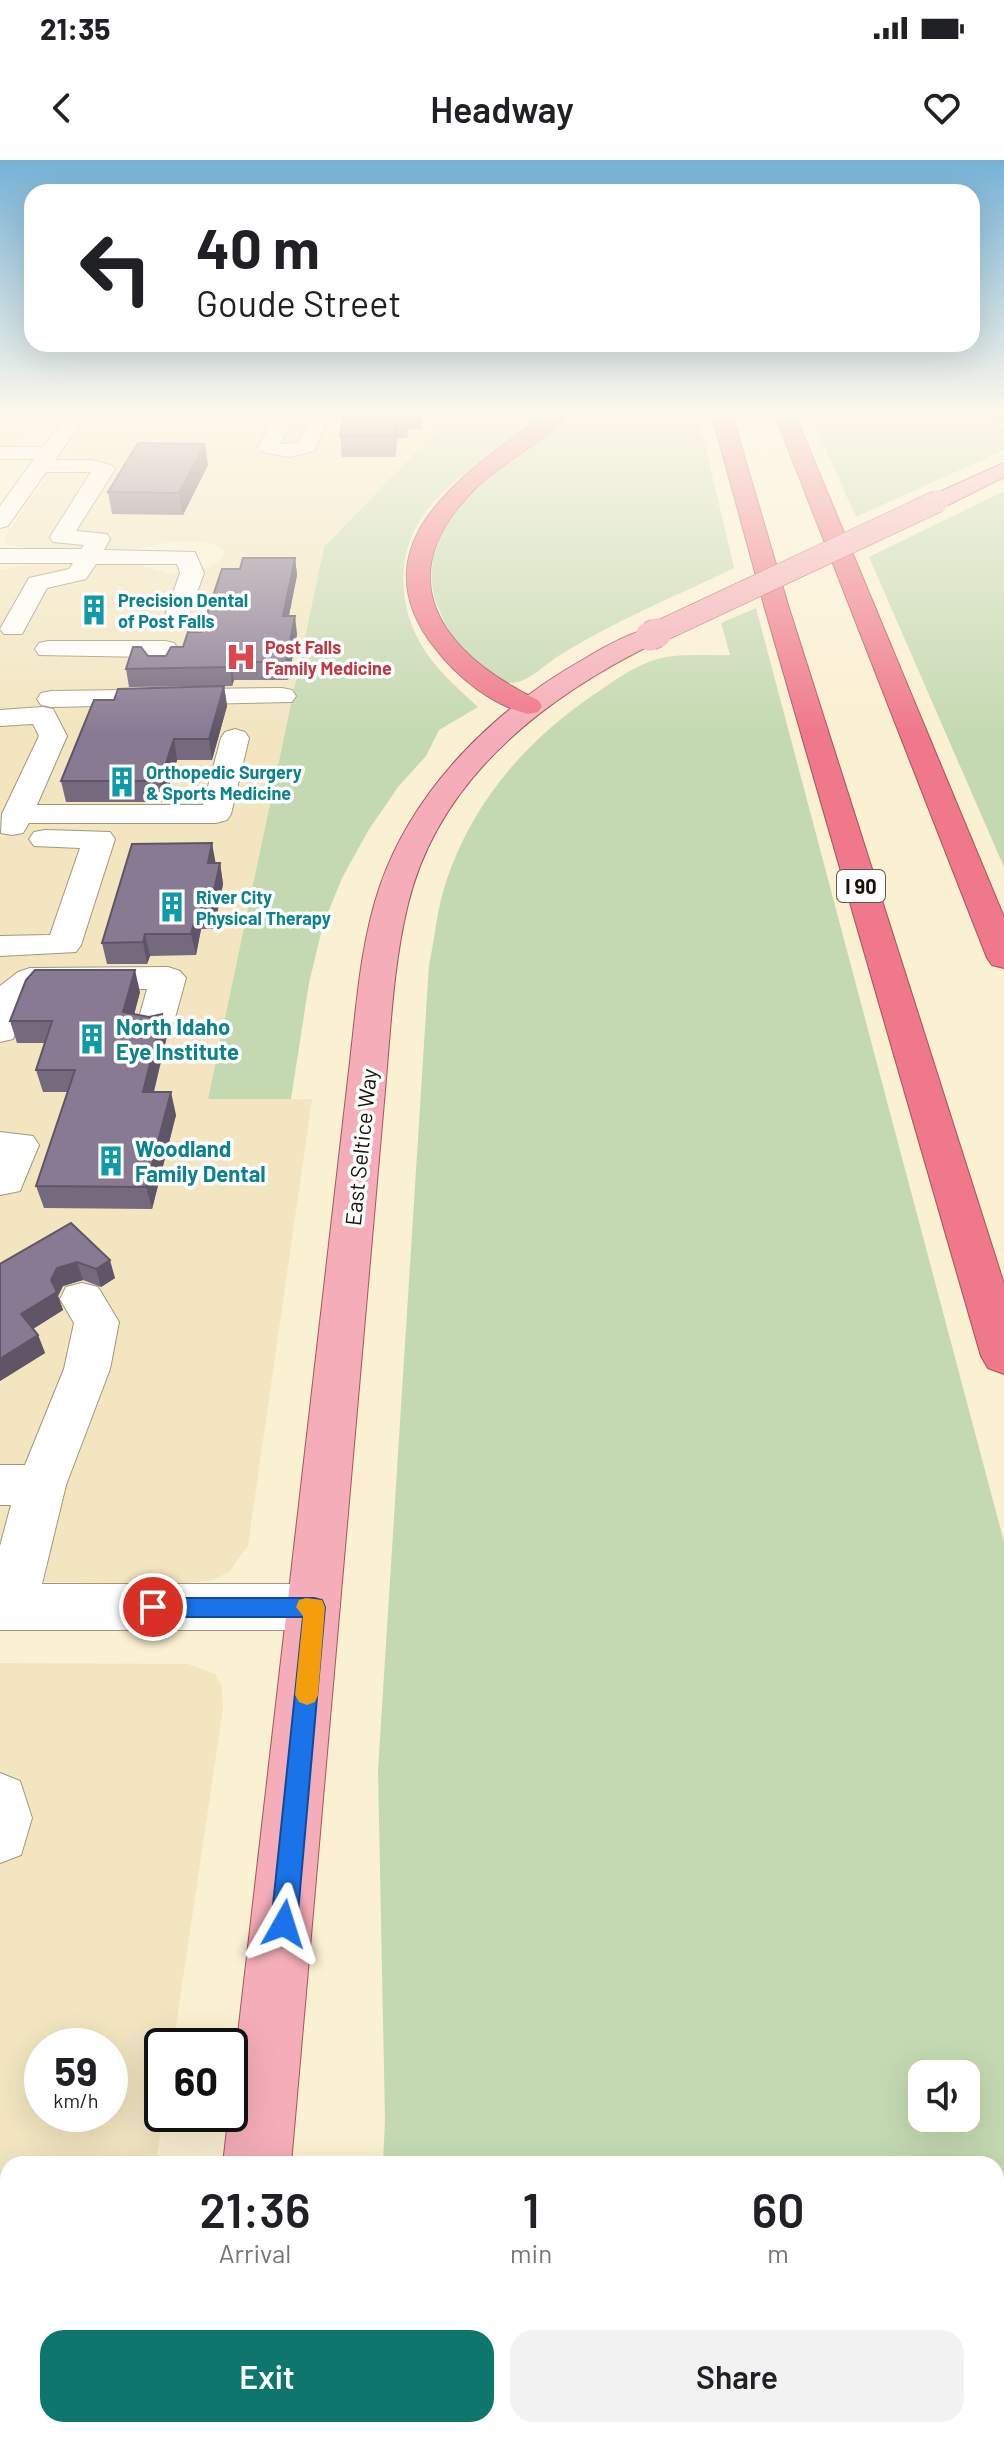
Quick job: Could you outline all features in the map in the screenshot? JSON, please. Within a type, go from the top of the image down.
[{"type":"highway","points":[[434,521],[420,547],[415,572],[419,600],[445,647],[469,672],[528,706]]},
{"type":"highway","name":"I 90","points":[[752,521],[1004,1356]]},
{"type":"highway","points":[[828,521],[1004,958]]},
{"type":"main road","name":"East Seltice Way","points":[[258,2156],[294,1834],[365,1093],[383,942],[402,872],[444,795],[489,740],[528,706],[595,660],[895,521]]},
{"type":"street","points":[[71,521],[61,537],[99,539],[82,565]]},
{"type":"street","points":[[0,556],[134,574]]},
{"type":"street","points":[[155,680],[165,649],[48,649],[6,629],[38,583],[82,565],[187,557],[192,573],[177,618]]},
{"type":"street","points":[[7,831],[53,736],[47,707],[48,649]]},
{"type":"street","points":[[0,718],[155,680],[282,696]]},
{"type":"street","points":[[7,831],[216,814],[235,738]]},
{"type":"street","points":[[7,831],[99,839],[226,840]]},
{"type":"street","points":[[0,946],[64,945],[99,839]]},
{"type":"street","points":[[0,1031],[6,997],[30,979],[168,978],[155,1025]]},
{"type":"street","points":[[0,1145],[19,1145],[6,1181],[0,1181]]},
{"type":"street","points":[[82,1299],[97,1322],[87,1369],[21,1485],[5,1607],[314,1607]]},
{"type":"street","points":[[0,1801],[3,1818],[0,1834]]},
{"type":"shaded area","points":[[15,521],[349,521],[324,547],[208,1099],[312,1099],[248,1545],[229,1572],[213,1580],[182,1584],[0,1581],[0,570],[27,564],[134,564],[168,573],[186,572],[207,568],[220,561],[226,552],[214,544],[199,541],[173,541],[139,549],[34,550],[6,544],[9,530]]},
{"type":"shaded area","points":[[0,1663],[188,1664],[215,1674],[222,1687],[223,1708],[176,2028],[144,2028],[144,2132],[160,2132],[157,2156],[0,2156]]},
{"type":"green space","points":[[349,521],[419,521],[409,544],[403,581],[410,619],[427,654],[478,707],[439,730],[426,756],[398,787],[368,831],[342,878],[323,925],[309,983],[291,1099],[208,1099],[324,547]]},
{"type":"green space","points":[[451,521],[723,521],[734,568],[602,631],[537,672],[513,683],[488,676],[473,664],[456,643],[435,599],[432,569],[439,542]]},
{"type":"green space","points":[[942,521],[1004,521],[1004,867],[869,557]]},
{"type":"green space","points":[[756,608],[1004,1542],[1004,2156],[383,2156],[378,1770],[429,965],[440,902],[470,827],[502,778],[522,756],[565,716],[614,681],[640,666],[675,656],[730,655],[721,623]]},
{"type":"building","points":[[243,558],[295,558],[283,616],[295,616],[286,662],[231,662],[230,667],[126,669],[133,647],[141,647],[148,656],[166,656],[171,647],[183,647],[188,632],[201,632],[222,569],[240,569]]},
{"type":"building","points":[[224,686],[209,739],[174,739],[160,781],[61,781],[94,700],[114,700],[118,689]]},
{"type":"building","name":"River City Physical Therapy","points":[[212,843],[208,863],[220,863],[210,908],[198,908],[191,934],[145,934],[143,942],[102,943],[132,844]]},
{"type":"building","points":[[35,970],[135,970],[123,1012],[149,1017],[162,1014],[143,1092],[171,1092],[146,1187],[36,1186],[75,1070],[36,1070],[52,1021],[10,1021],[26,980]]},
{"type":"building","points":[[71,1223],[110,1260],[96,1269],[77,1262],[57,1268],[51,1280],[57,1292],[21,1314],[38,1335],[0,1359],[0,1264]]},
{"type":"slow traffic","points":[[306,1607],[314,1607],[307,1695]]},
{"type":"place","name":"Precision Dental of Post Falls","points":[[94,610]]},
{"type":"place","name":"Post Falls Family Medicine","points":[[241,657]]},
{"type":"place","name":"Orthopedic Surgery & Sports Medicine","points":[[122,782]]},
{"type":"place","name":"River City Physical Therapy","points":[[172,907]]},
{"type":"place","name":"North Idaho Eye Institute","points":[[92,1039]]},
{"type":"place","name":"Woodland Family Dental","points":[[111,1161]]},
{"type":"route","points":[[153,1607],[314,1607],[284,1924]]}]
